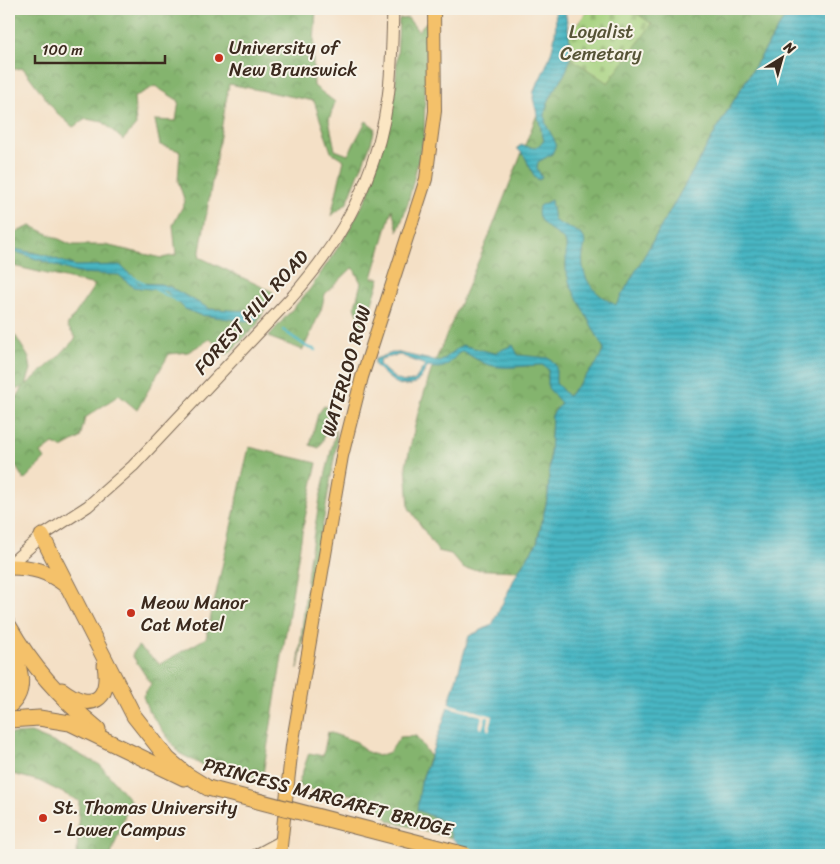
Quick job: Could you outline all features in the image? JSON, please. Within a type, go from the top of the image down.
[{"type":"highway","points":[[42,536],[134,716],[154,743],[187,775],[208,788]]},
{"type":"highway","points":[[9,566],[34,568],[44,571],[70,588]]},
{"type":"highway","points":[[9,626],[40,674],[81,715],[126,749]]},
{"type":"highway","points":[[9,642],[20,669],[21,680],[19,692],[9,706]]},
{"type":"highway","points":[[40,674],[67,694],[83,701],[92,701],[100,698],[105,690],[107,679],[104,658]]},
{"type":"highway","points":[[9,720],[39,718],[70,723],[126,749]]},
{"type":"highway","name":"PRINCESS MARGARET BRIDGE","points":[[126,749],[160,768],[208,788],[466,855]]},
{"type":"main road","name":"WATERLOO ROW","points":[[280,855],[292,746],[342,456],[355,398],[426,179],[435,111],[434,9]]},
{"type":"street","name":"FOREST HILL ROAD","points":[[9,566],[42,536],[88,506],[133,466],[291,298],[315,271],[337,240],[355,206],[377,148],[388,96],[394,9]]},
{"type":"street","points":[[256,855],[280,842]]},
{"type":"green space","points":[[9,9],[316,9],[313,61],[314,86],[335,102],[329,120],[335,150],[348,155],[366,121],[375,128],[347,203],[331,216],[344,160],[331,152],[314,101],[229,84],[199,257],[273,292],[257,325],[227,355],[210,339],[188,352],[169,354],[137,410],[119,395],[85,418],[80,438],[62,448],[53,444],[41,453],[45,459],[24,480],[9,455],[9,409],[24,386],[16,390],[9,366],[9,335],[15,335],[29,358],[31,369],[26,385],[58,357],[76,338],[67,326],[95,285],[9,265],[9,235],[31,226],[72,245],[105,245],[162,258],[176,255],[173,225],[185,202],[178,181],[180,151],[160,145],[155,120],[176,121],[179,101],[155,86],[134,97],[136,125],[123,140],[103,122],[86,119],[73,127],[56,112],[23,68],[9,70]]},
{"type":"green space","name":"Loyalist Cemetary","points":[[589,9],[630,9],[652,24],[608,83],[558,50]]},
{"type":"green space","points":[[630,9],[790,9],[726,113],[597,363],[552,415],[548,495],[537,543],[518,571],[464,569],[451,554],[438,551],[409,508],[406,465],[418,413],[431,371],[487,241],[557,64],[558,50],[652,24]]},
{"type":"green space","points":[[408,18],[418,31],[427,21],[424,137],[408,203],[398,231],[392,209],[372,278],[380,278],[361,338],[359,317],[355,306],[361,283],[353,267],[325,294],[321,310],[303,350],[268,337],[310,289],[345,237],[369,193],[395,97],[399,19]]},
{"type":"green space","points":[[324,406],[330,408],[323,440],[319,448],[310,445],[318,414]]},
{"type":"green space","points":[[336,430],[337,442],[298,669],[309,561],[320,498]]},
{"type":"green space","points":[[249,447],[317,463],[303,527],[262,780],[222,765],[202,765],[179,753],[148,710],[143,696],[151,684],[132,655],[138,646],[160,664],[206,638]]},
{"type":"green space","points":[[328,732],[357,742],[365,751],[378,756],[390,752],[400,737],[416,736],[430,756],[421,782],[446,822],[452,838],[389,821],[375,805],[355,795],[310,790],[298,785],[309,753],[323,756]]},
{"type":"green space","points":[[31,733],[65,747],[100,765],[130,800],[111,855],[77,855],[79,801],[39,781],[9,773],[9,734]]},
{"type":"water","points":[[555,9],[565,9],[570,56],[567,70],[546,108],[546,124],[556,145],[552,154],[538,162],[537,168],[542,178],[539,180],[535,178],[525,157],[517,148],[521,145],[535,148],[544,141],[533,98],[534,91],[554,43]]},
{"type":"water","points":[[790,9],[831,9],[831,855],[459,855],[461,848],[452,838],[446,822],[417,810],[421,782],[444,719],[469,636],[492,625],[518,571],[537,543],[548,495],[552,415],[561,403],[548,388],[548,369],[542,365],[493,366],[483,363],[462,351],[448,365],[440,368],[428,367],[415,383],[404,386],[392,381],[382,372],[374,364],[375,359],[395,352],[440,362],[462,345],[494,353],[513,345],[518,355],[550,358],[556,366],[556,383],[568,396],[597,363],[604,349],[570,285],[566,270],[566,243],[543,223],[538,213],[539,206],[551,200],[554,220],[582,235],[585,244],[583,262],[586,278],[595,291],[616,305],[726,113]],"holes":[[[400,355],[425,365],[415,380],[404,382],[395,378],[379,364],[381,359]]]},
{"type":"water","points":[[9,248],[45,255],[75,266],[120,265],[139,283],[161,284],[170,287],[210,309],[249,311],[258,317],[254,322],[199,315],[185,309],[166,291],[133,287],[119,275],[77,273],[19,253],[9,252]]},
{"type":"pier","points":[[446,703],[493,716],[489,731],[487,729],[489,717],[486,717],[482,729],[479,728],[482,716],[445,706]]},
{"type":"waterway","points":[[131,276],[144,283]]},
{"type":"waterway","points":[[153,288],[179,302]]},
{"type":"waterway","points":[[283,330],[307,347],[316,350]]},
{"type":"place","name":"University of New Brunswick","points":[[219,58]]},
{"type":"place","name":"Meow Manor Cat Motel","points":[[131,613]]},
{"type":"place","name":"St. Thomas University - Lower Campus","points":[[43,818]]}]
